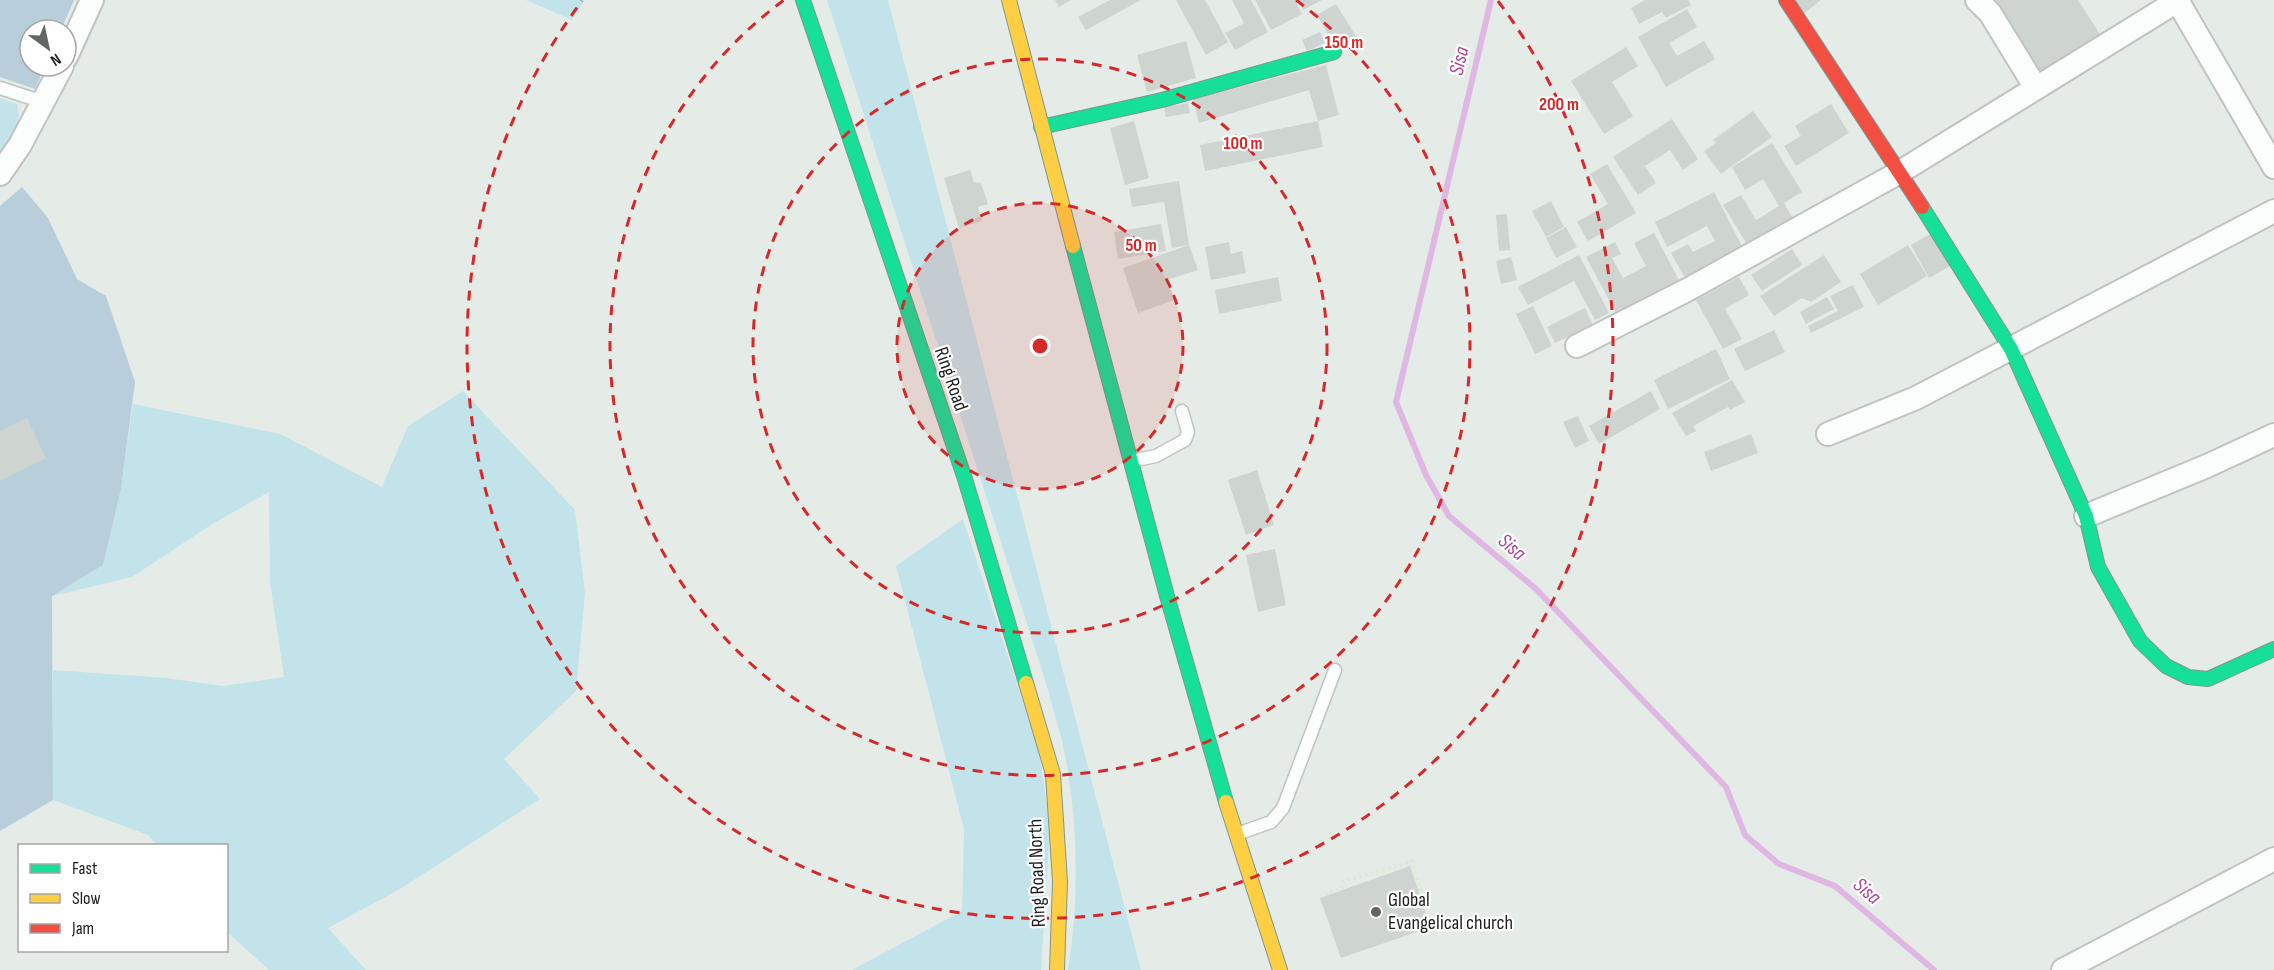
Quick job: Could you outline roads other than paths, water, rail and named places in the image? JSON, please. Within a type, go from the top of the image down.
[{"type":"street","points":[[78,31],[92,0]]},
{"type":"street","name":"Ring Road","points":[[803,0],[965,479],[1053,774]]},
{"type":"street","points":[[1009,0],[1175,628],[1236,835],[1280,970]]},
{"type":"street","points":[[1786,0],[1900,172],[2011,349],[2086,516],[2098,567],[2140,640],[2166,666],[2187,677],[2208,679],[2274,649]]},
{"type":"street","points":[[1977,0],[1990,13],[2036,88]]},
{"type":"street","points":[[1577,346],[1689,289],[1900,172],[2178,0],[2274,167]]},
{"type":"street","points":[[1041,127],[1162,100],[1334,52]]},
{"type":"street","points":[[0,174],[20,146],[56,78]]},
{"type":"street","points":[[1827,434],[1916,398],[2274,211]]},
{"type":"street","points":[[2086,516],[2207,466],[2274,435]]},
{"type":"street","name":"Ring Road North","points":[[1053,774],[1060,882],[1057,970]]},
{"type":"street","points":[[2063,970],[2274,859]]},
{"type":"lane","points":[[0,88],[43,102]]},
{"type":"lane","points":[[1131,462],[1155,456],[1185,440],[1188,432],[1182,411]]},
{"type":"lane","points":[[1236,835],[1271,822],[1283,808],[1335,670]]},
{"type":"waterway","name":"Sisa","points":[[1491,0],[1396,402],[1426,475],[1449,516],[1536,589],[1726,787],[1745,835],[1779,864],[1835,886],[1934,970]]},
{"type":"place","name":"Global Evangelical church","points":[[1376,912]]}]
